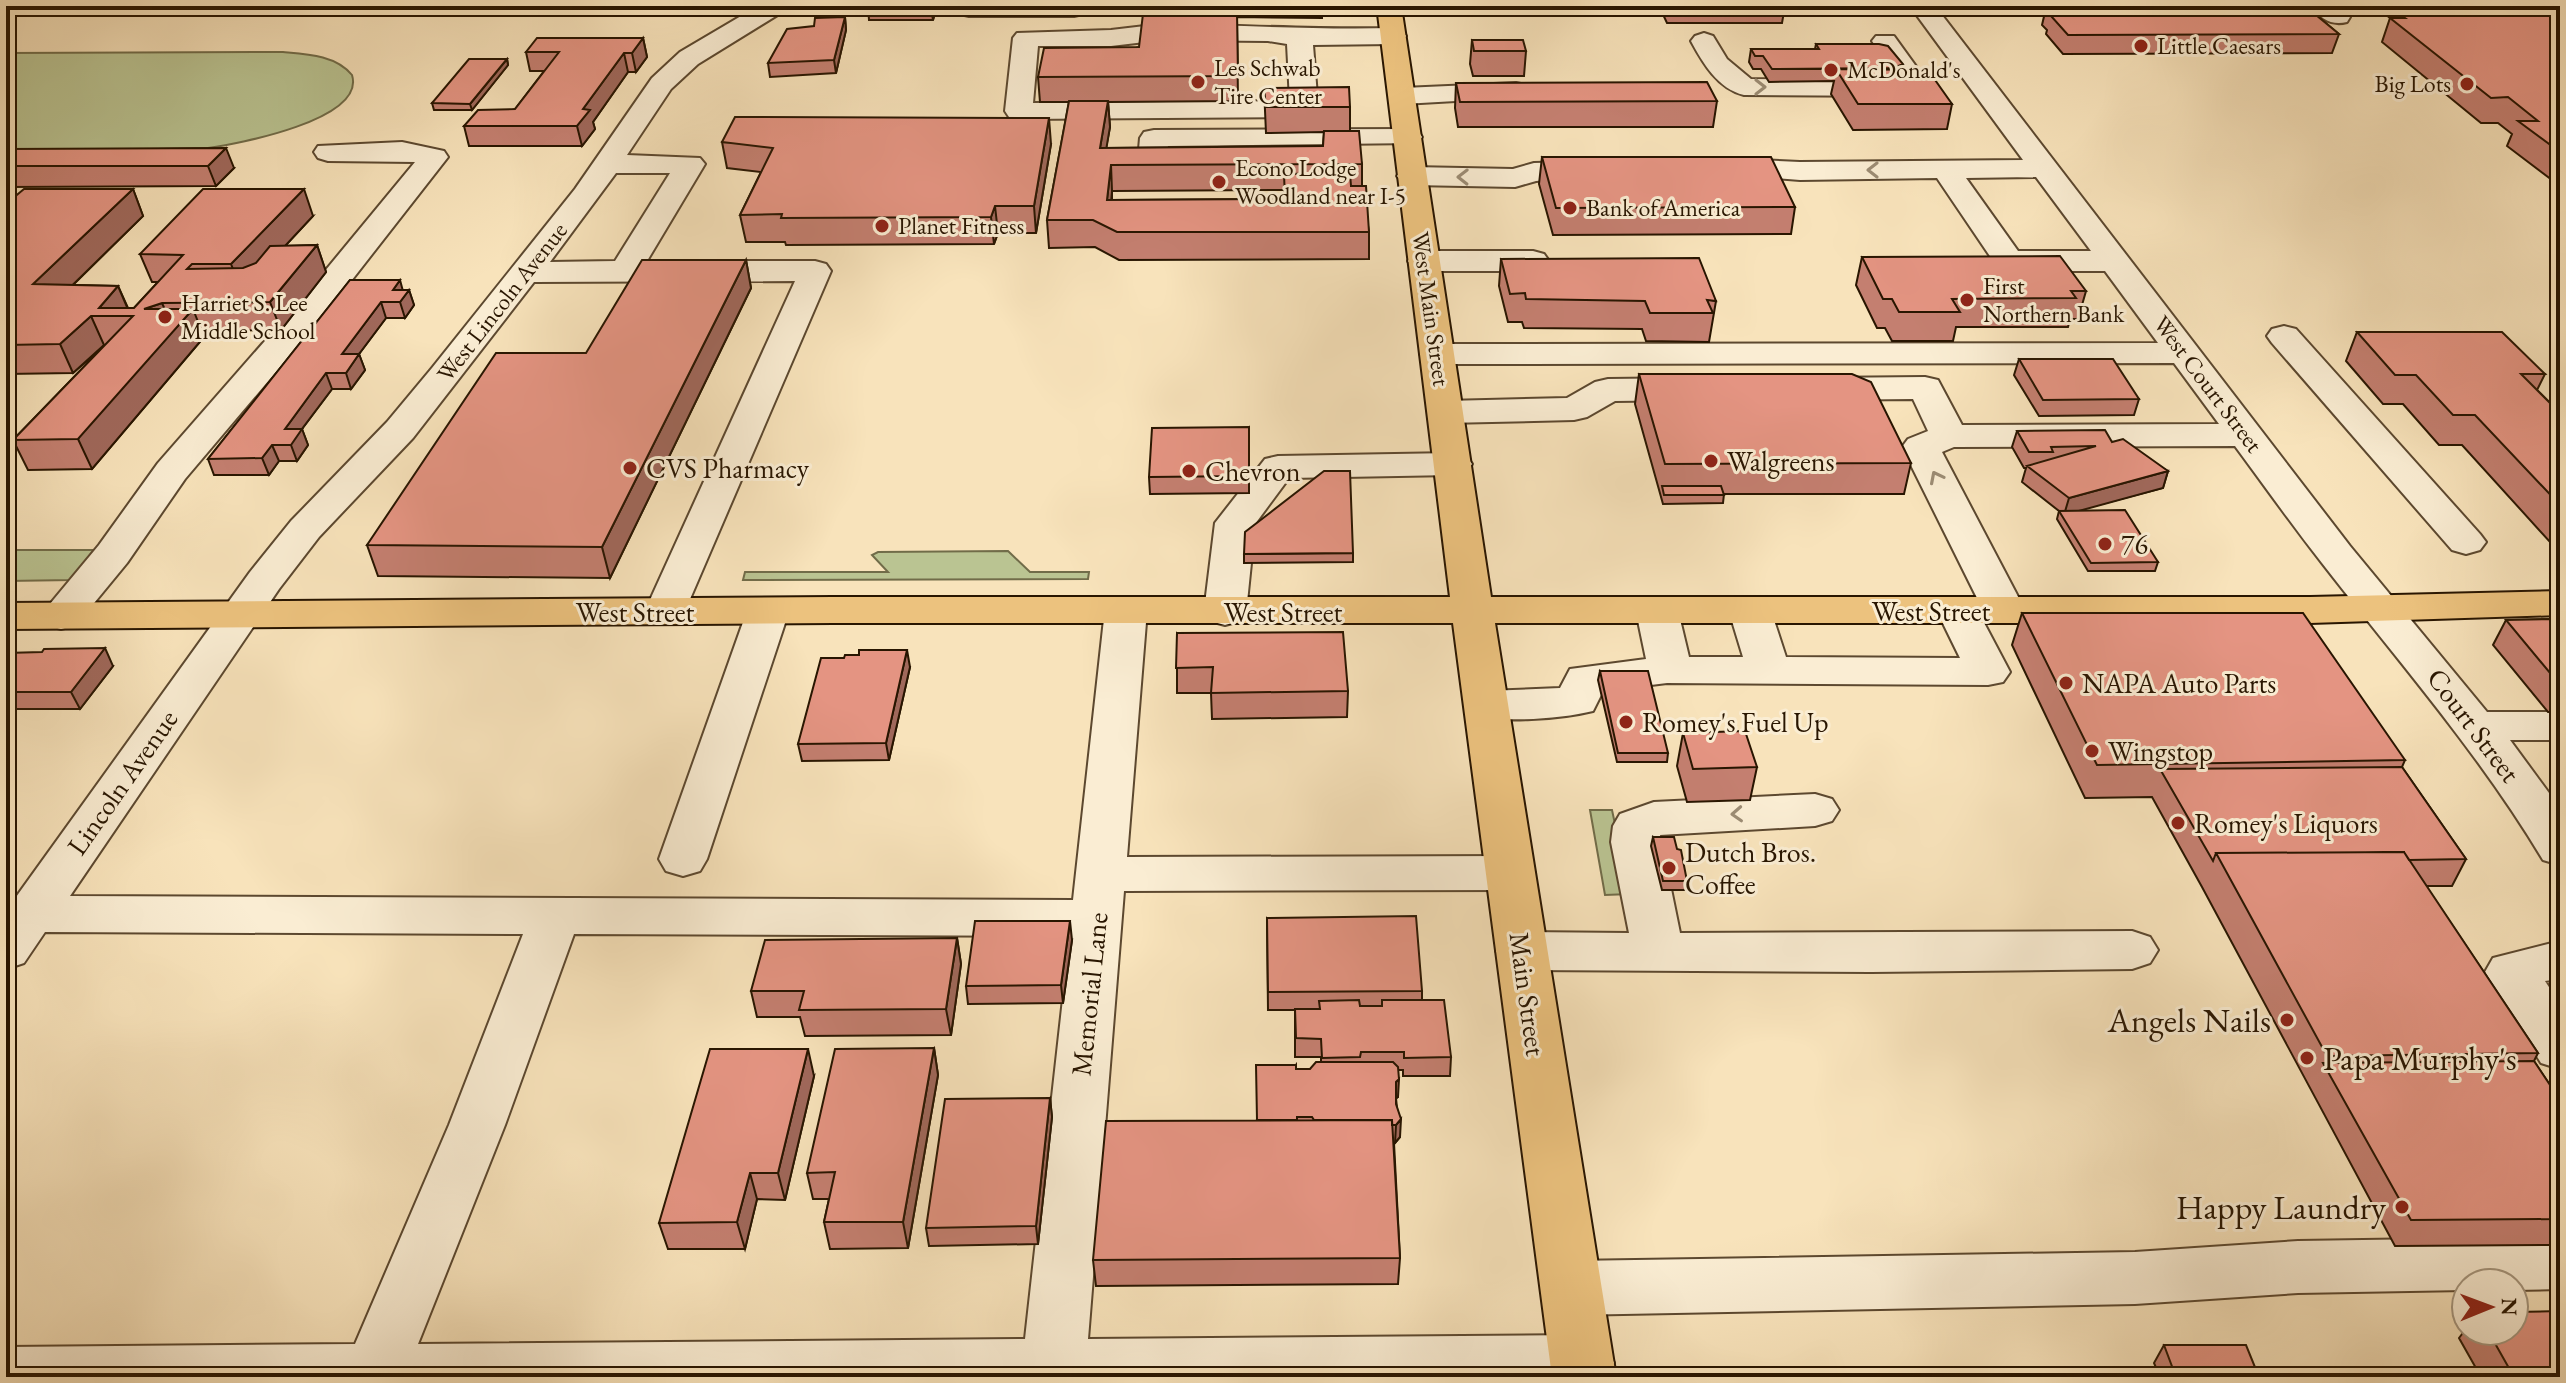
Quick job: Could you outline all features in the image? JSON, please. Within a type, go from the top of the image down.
[{"type":"main road","name":"West Main Street","points":[[1391,21],[1473,612]]},
{"type":"main road","name":"West Street","points":[[6,616],[666,611],[1958,611],[2560,603]]},
{"type":"main road","name":"Main Street","points":[[1473,612],[1583,1370]]},
{"type":"street","name":"West Lincoln Avenue","points":[[239,615],[305,529],[400,430],[526,272],[607,164],[661,84],[711,43],[775,6]]},
{"type":"street","points":[[970,6],[969,9],[1100,9]]},
{"type":"street","points":[[1162,6],[1160,15],[1177,21],[1391,21]]},
{"type":"street","name":"West Court Street","points":[[1922,6],[2347,569],[2380,607]]},
{"type":"street","points":[[1300,38],[1304,109],[1019,111],[1026,38],[1111,38],[1162,32],[1268,33],[1300,38],[1391,21]]},
{"type":"street","points":[[1704,41],[1717,64],[1744,87],[1906,88],[1915,83],[1885,41]]},
{"type":"street","points":[[1403,96],[1527,91],[1539,87]]},
{"type":"street","points":[[1323,162],[1152,161],[1154,138],[1410,158],[1515,178],[1534,172],[1573,171]]},
{"type":"street","points":[[61,616],[113,554],[171,471],[318,301],[434,157],[402,151],[328,152]]},
{"type":"street","points":[[1359,162],[1410,158]]},
{"type":"street","points":[[607,164],[690,164],[625,271]]},
{"type":"street","points":[[1684,167],[1800,171],[2044,168]]},
{"type":"street","points":[[1960,170],[2032,261],[2114,261]]},
{"type":"street","points":[[1424,261],[1533,261]]},
{"type":"street","points":[[526,272],[815,271],[666,611]]},
{"type":"street","points":[[2284,336],[2466,542]]},
{"type":"street","points":[[1437,354],[2184,353]]},
{"type":"street","points":[[1782,389],[1925,388],[1949,436]]},
{"type":"street","points":[[1446,412],[1574,409],[1608,390],[1735,389]]},
{"type":"street","points":[[2004,610],[1921,447],[1949,436],[2246,435]]},
{"type":"street","points":[[1225,612],[1235,523],[1278,467],[1453,464]]},
{"type":"street","name":"Court Street","points":[[2380,607],[2532,801],[2560,848]]},
{"type":"street","name":"Memorial Lane","points":[[1053,1372],[1126,610]]},
{"type":"street","points":[[683,859],[768,611]]},
{"type":"street","points":[[1657,611],[1670,670]]},
{"type":"street","points":[[1750,611],[1768,669]]},
{"type":"street","points":[[1486,705],[1577,701],[1585,679],[1670,670],[1988,672],[1958,611]]},
{"type":"street","name":"Lincoln Avenue","points":[[18,932],[239,615]]},
{"type":"street","points":[[2475,726],[2560,726]]},
{"type":"street","points":[[1659,952],[1635,842],[1637,826],[1654,818],[1815,810]]},
{"type":"street","points":[[18,932],[1098,896],[1510,873]]},
{"type":"street","points":[[375,1373],[477,1125],[555,916]]},
{"type":"street","points":[[1522,951],[2132,950]]},
{"type":"street","points":[[2560,960],[2511,972],[2560,1048]]},
{"type":"street","points":[[1571,1288],[2119,1278],[2298,1267],[2560,1263]]},
{"type":"street","points":[[6,1376],[1583,1370]]},
{"type":"green space","points":[[283,52],[338,63],[352,75],[351,91],[339,105],[320,117],[270,135],[223,146],[6,152],[6,53]]},
{"type":"green space","points":[[6,550],[103,550],[73,580],[6,581]]},
{"type":"green space","points":[[1008,551],[1030,572],[1089,572],[1088,579],[743,580],[745,572],[888,572],[872,555],[878,552]]},
{"type":"green space","points":[[1590,810],[1612,810],[1630,894],[1605,895]]},
{"type":"building","points":[[2047,6],[2305,6],[2339,34],[2068,35],[2051,16],[2056,16]]},
{"type":"building","points":[[1237,13],[1238,76],[1038,77],[1044,48],[1139,47],[1143,14]]},
{"type":"building","points":[[2398,13],[2560,13],[2560,152],[2518,121],[2538,121],[2508,97],[2491,98],[2390,18],[2405,18]]},
{"type":"building","points":[[845,17],[834,60],[768,63],[787,29],[814,26],[815,18]]},
{"type":"building","points":[[537,38],[643,38],[632,53],[624,53],[583,109],[590,110],[577,126],[464,126],[478,110],[515,109],[559,52],[526,52]]},
{"type":"building","points":[[1472,40],[1523,40],[1526,51],[1474,51]]},
{"type":"building","points":[[1816,44],[1888,46],[1903,64],[1894,68],[1772,69],[1763,56],[1755,56],[1751,49],[1819,49]]},
{"type":"building","points":[[469,59],[507,59],[470,104],[432,103]]},
{"type":"building","points":[[1836,69],[1928,70],[1952,104],[1858,104]]},
{"type":"building","points":[[1707,82],[1717,101],[1460,102],[1456,83]]},
{"type":"building","points":[[1349,87],[1350,107],[1266,107],[1264,88]]},
{"type":"building","points":[[1069,101],[1108,101],[1100,148],[1323,146],[1324,131],[1359,131],[1362,164],[1111,165],[1107,200],[1285,199],[1284,174],[1350,173],[1351,186],[1366,186],[1369,232],[1117,232],[1093,220],[1047,220]]},
{"type":"building","points":[[735,117],[1049,118],[1034,206],[995,206],[991,217],[781,218],[782,214],[740,215],[773,148],[722,142]]},
{"type":"building","points":[[226,148],[208,166],[6,166],[6,149]]},
{"type":"building","points":[[1542,157],[1771,157],[1795,207],[1556,208]]},
{"type":"building","points":[[24,189],[133,189],[33,284],[118,286],[99,308],[134,308],[183,255],[140,254],[203,189],[304,189],[231,264],[192,264],[187,269],[243,268],[256,263],[270,246],[317,245],[270,302],[162,303],[144,309],[193,309],[78,439],[13,440],[133,316],[91,316],[60,344],[6,345],[6,204]]},
{"type":"building","points":[[2060,256],[2086,291],[2071,291],[2076,298],[1952,299],[1960,312],[1899,312],[1892,299],[1883,299],[1862,257]]},
{"type":"building","points":[[1699,258],[1716,301],[1707,300],[1713,313],[1650,313],[1645,301],[1526,299],[1525,293],[1510,294],[1501,259]]},
{"type":"building","points":[[642,260],[746,260],[602,547],[367,545],[496,353],[586,353]]},
{"type":"building","points":[[350,280],[400,280],[393,290],[409,290],[400,302],[381,302],[342,354],[359,354],[346,373],[326,373],[285,429],[302,429],[291,445],[272,445],[262,458],[208,459]]},
{"type":"building","points":[[2357,332],[2502,332],[2545,374],[2521,374],[2560,413],[2560,505],[2475,415],[2453,415],[2416,375],[2395,375]]},
{"type":"building","points":[[2019,359],[2113,359],[2139,399],[2043,400]]},
{"type":"building","points":[[1639,374],[1852,374],[1871,382],[1911,463],[1665,464]]},
{"type":"building","points":[[1249,427],[1249,476],[1149,477],[1152,428]]},
{"type":"building","points":[[2105,430],[2112,442],[2123,439],[2168,471],[2069,498],[2027,466],[2096,446],[2051,447],[2053,452],[2029,452],[2017,431]]},
{"type":"building","points":[[1324,471],[1350,471],[1353,553],[1244,554],[1245,532]]},
{"type":"building","points":[[1662,486],[1721,486],[1724,495],[1664,495]]},
{"type":"building","points":[[2125,510],[2158,562],[2091,563],[2059,511]]},
{"type":"building","points":[[2022,613],[2303,613],[2405,760],[2097,765]]},
{"type":"building","points":[[2560,619],[2560,685],[2506,620]]},
{"type":"building","points":[[1343,632],[1348,691],[1211,693],[1213,667],[1176,668],[1177,633]]},
{"type":"building","points":[[105,648],[71,692],[6,692],[6,653]]},
{"type":"building","points":[[859,650],[907,650],[886,743],[798,744],[821,658],[859,655]]},
{"type":"building","points":[[1600,671],[1648,671],[1668,753],[1618,753]]},
{"type":"building","points":[[1745,731],[1757,767],[1693,769],[1683,733]]},
{"type":"building","points":[[2402,767],[2466,859],[2409,860],[2404,852],[2216,853],[2213,861],[2160,769]]},
{"type":"building","name":"Dutch Bros. Coffee","points":[[1653,837],[1674,837],[1677,849],[1681,850],[1687,881],[1663,881]]},
{"type":"building","points":[[2404,852],[2538,1053],[2327,1056],[2216,853]]},
{"type":"building","points":[[1416,916],[1422,991],[1268,992],[1267,918]]},
{"type":"building","points":[[975,921],[1070,921],[1061,985],[966,986]]},
{"type":"building","points":[[957,938],[946,1009],[799,1010],[804,991],[751,991],[765,940]]},
{"type":"building","points":[[1359,1000],[1360,1006],[1382,1006],[1382,1000],[1444,1000],[1451,1057],[1404,1058],[1404,1052],[1361,1052],[1360,1057],[1322,1058],[1321,1039],[1296,1038],[1295,1009],[1320,1009],[1319,1001]]},
{"type":"building","points":[[934,1048],[903,1222],[824,1222],[835,1172],[807,1173],[835,1049]]},
{"type":"building","points":[[710,1049],[808,1049],[778,1173],[750,1173],[737,1222],[659,1223]]},
{"type":"building","points":[[2534,1061],[2560,1100],[2560,1219],[2411,1220],[2323,1063]]},
{"type":"building","points":[[1316,1062],[1393,1062],[1398,1067],[1396,1104],[1401,1119],[1396,1125],[1392,1125],[1392,1120],[1314,1120],[1312,1117],[1257,1120],[1256,1065],[1296,1065],[1296,1069],[1310,1069]]},
{"type":"building","points":[[1050,1098],[1036,1226],[926,1228],[945,1099]]},
{"type":"building","points":[[1392,1120],[1400,1258],[1093,1260],[1106,1121]]},
{"type":"building","points":[[2560,1311],[2560,1377],[2514,1377],[2497,1347],[2530,1347],[2530,1312]]},
{"type":"building","points":[[2164,1345],[2246,1345],[2259,1377],[2176,1377]]},
{"type":"building","points":[[1878,1375],[1878,1377],[1839,1377]]},
{"type":"place","name":"Little Caesars","points":[[2141,46]]},
{"type":"place","name":"McDonald's","points":[[1831,70]]},
{"type":"place","name":"Les Schwab Tire Center","points":[[1198,82]]},
{"type":"place","name":"Big Lots","points":[[2467,84]]},
{"type":"place","name":"Econo Lodge Woodland near I-5","points":[[1219,182]]},
{"type":"place","name":"Bank of America","points":[[1570,208]]},
{"type":"place","name":"Planet Fitness","points":[[882,226]]},
{"type":"place","name":"First Northern Bank","points":[[1967,300]]},
{"type":"place","name":"Harriet S. Lee Middle School","points":[[165,317]]},
{"type":"place","name":"Walgreens","points":[[1711,461]]},
{"type":"place","name":"CVS Pharmacy","points":[[630,468]]},
{"type":"place","name":"Chevron","points":[[1189,471]]},
{"type":"place","name":"76","points":[[2105,544]]},
{"type":"place","name":"NAPA Auto Parts","points":[[2066,683]]},
{"type":"place","name":"Romey's Fuel Up","points":[[1626,722]]},
{"type":"place","name":"Wingstop","points":[[2092,751]]},
{"type":"place","name":"Romey's Liquors","points":[[2178,823]]},
{"type":"place","name":"Dutch Bros. Coffee","points":[[1669,868]]},
{"type":"place","name":"Angels Nails","points":[[2287,1020]]},
{"type":"place","name":"Papa Murphy's","points":[[2307,1058]]},
{"type":"place","name":"Happy Laundry","points":[[2402,1207]]}]
